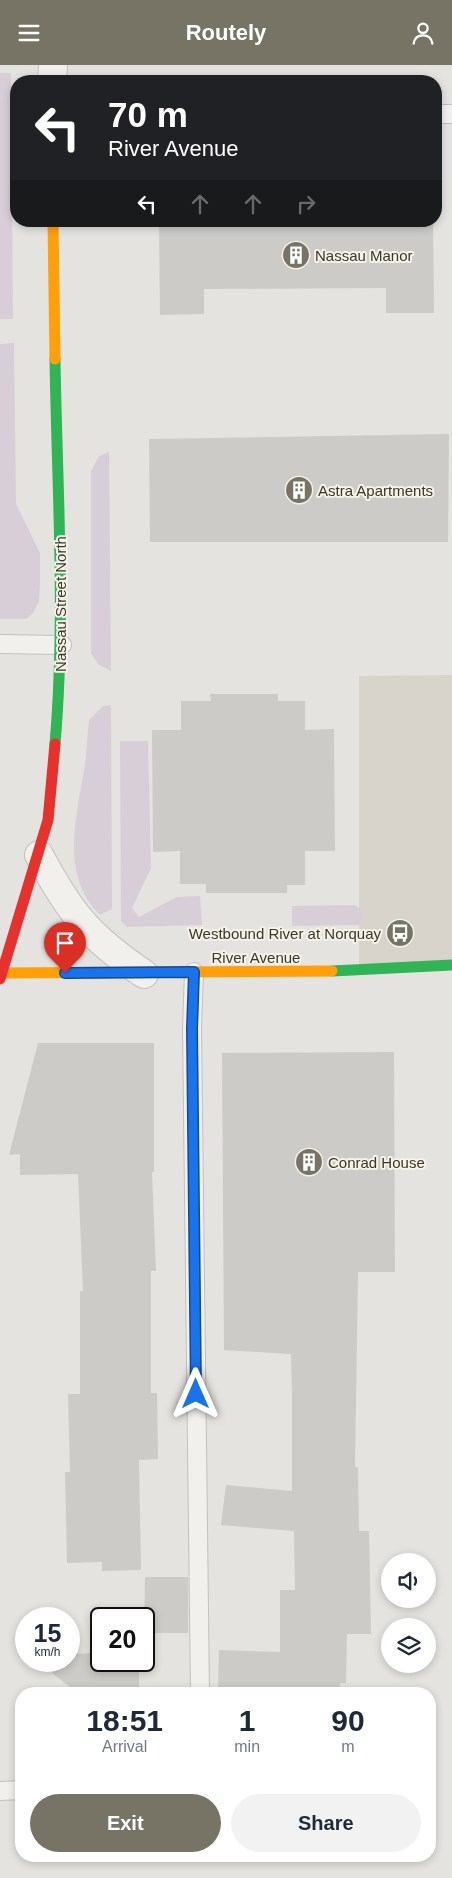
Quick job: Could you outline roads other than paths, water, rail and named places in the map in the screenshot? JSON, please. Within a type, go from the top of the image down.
[{"type":"street","name":"Nassau Street North","points":[[1,975],[39,855],[52,787],[62,645],[53,227]]},
{"type":"street","points":[[39,855],[59,892],[83,925],[111,951],[144,974]]},
{"type":"street","name":"River Avenue","points":[[1,975],[359,971],[452,965]]},
{"type":"lane","points":[[0,644],[62,645]]},
{"type":"lane","points":[[194,972],[192,1029],[200,1687]]},
{"type":"lane","points":[[0,1791],[15,1790]]},
{"type":"place","name":"Nassau Manor","points":[[296,255]]},
{"type":"place","name":"Astra Apartments","points":[[299,490]]},
{"type":"place","name":"Westbound River at Norquay","points":[[400,933]]},
{"type":"place","name":"Conrad House","points":[[309,1162]]}]
